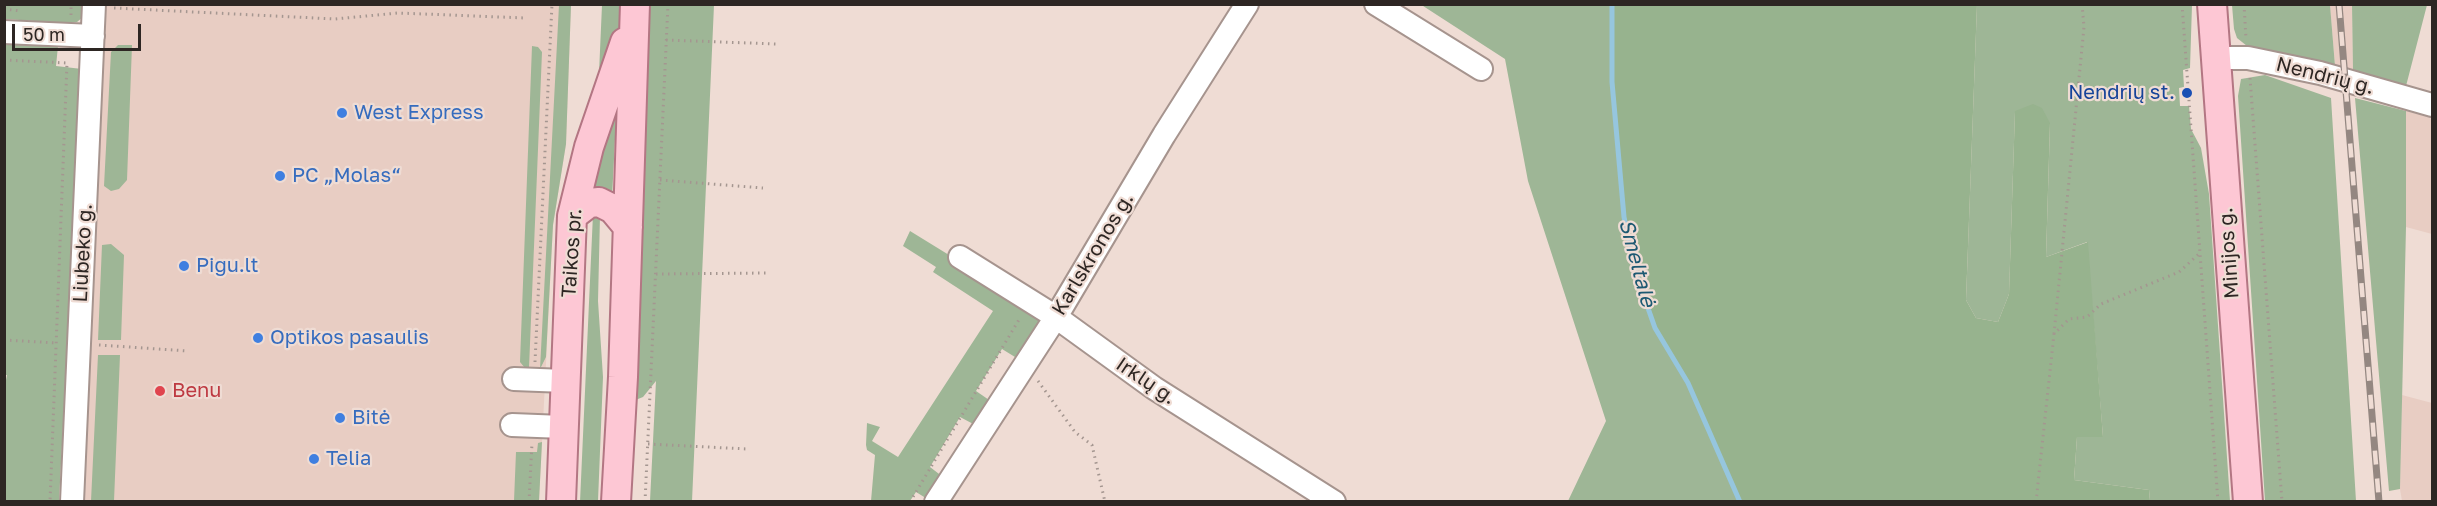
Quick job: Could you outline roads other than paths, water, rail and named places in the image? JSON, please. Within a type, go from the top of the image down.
[{"type":"main road","name":"Minijos g.","points":[[2212,4],[2248,501]]},
{"type":"main road","name":"Taikos pr.","points":[[561,501],[572,216],[589,147],[635,9]]},
{"type":"main road","name":"Taikos pr.","points":[[616,501],[623,377],[635,9]]},
{"type":"main road","points":[[572,216],[589,203],[599,202],[613,209],[628,227]]},
{"type":"street","name":"Karlskronos g.","points":[[936,501],[1056,317],[1164,135],[1247,4]]},
{"type":"street","points":[[1376,4],[1481,69]]},
{"type":"street","name":"Liubeko g.","points":[[72,501],[93,36],[101,6]]},
{"type":"street","points":[[4,32],[93,36]]},
{"type":"street","name":"Nendrių g.","points":[[2216,58],[2248,58],[2320,73],[2433,105]]},
{"type":"street","name":"Irklų g.","points":[[960,257],[1056,317],[1154,388],[1334,501]]},
{"type":"street","points":[[524,379],[565,381]]},
{"type":"street","points":[[523,425],[563,427]]},
{"type":"waterway","name":"Smeltalė","points":[[1612,4],[1612,82],[1624,217],[1636,274],[1655,328],[1688,383],[1740,502]]},
{"type":"railway","points":[[2339,4],[2379,502]]},
{"type":"place","name":"Nendrių st.","points":[[2187,93]]},
{"type":"place","name":"West Express","points":[[342,113]]},
{"type":"place","name":"PC „Molas“","points":[[280,176]]},
{"type":"place","name":"Pigu.lt","points":[[184,266]]},
{"type":"place","name":"Optikos pasaulis","points":[[258,338]]},
{"type":"place","name":"Benu","points":[[160,391]]},
{"type":"place","name":"Bitė","points":[[340,418]]},
{"type":"place","name":"Telia","points":[[314,459]]}]
